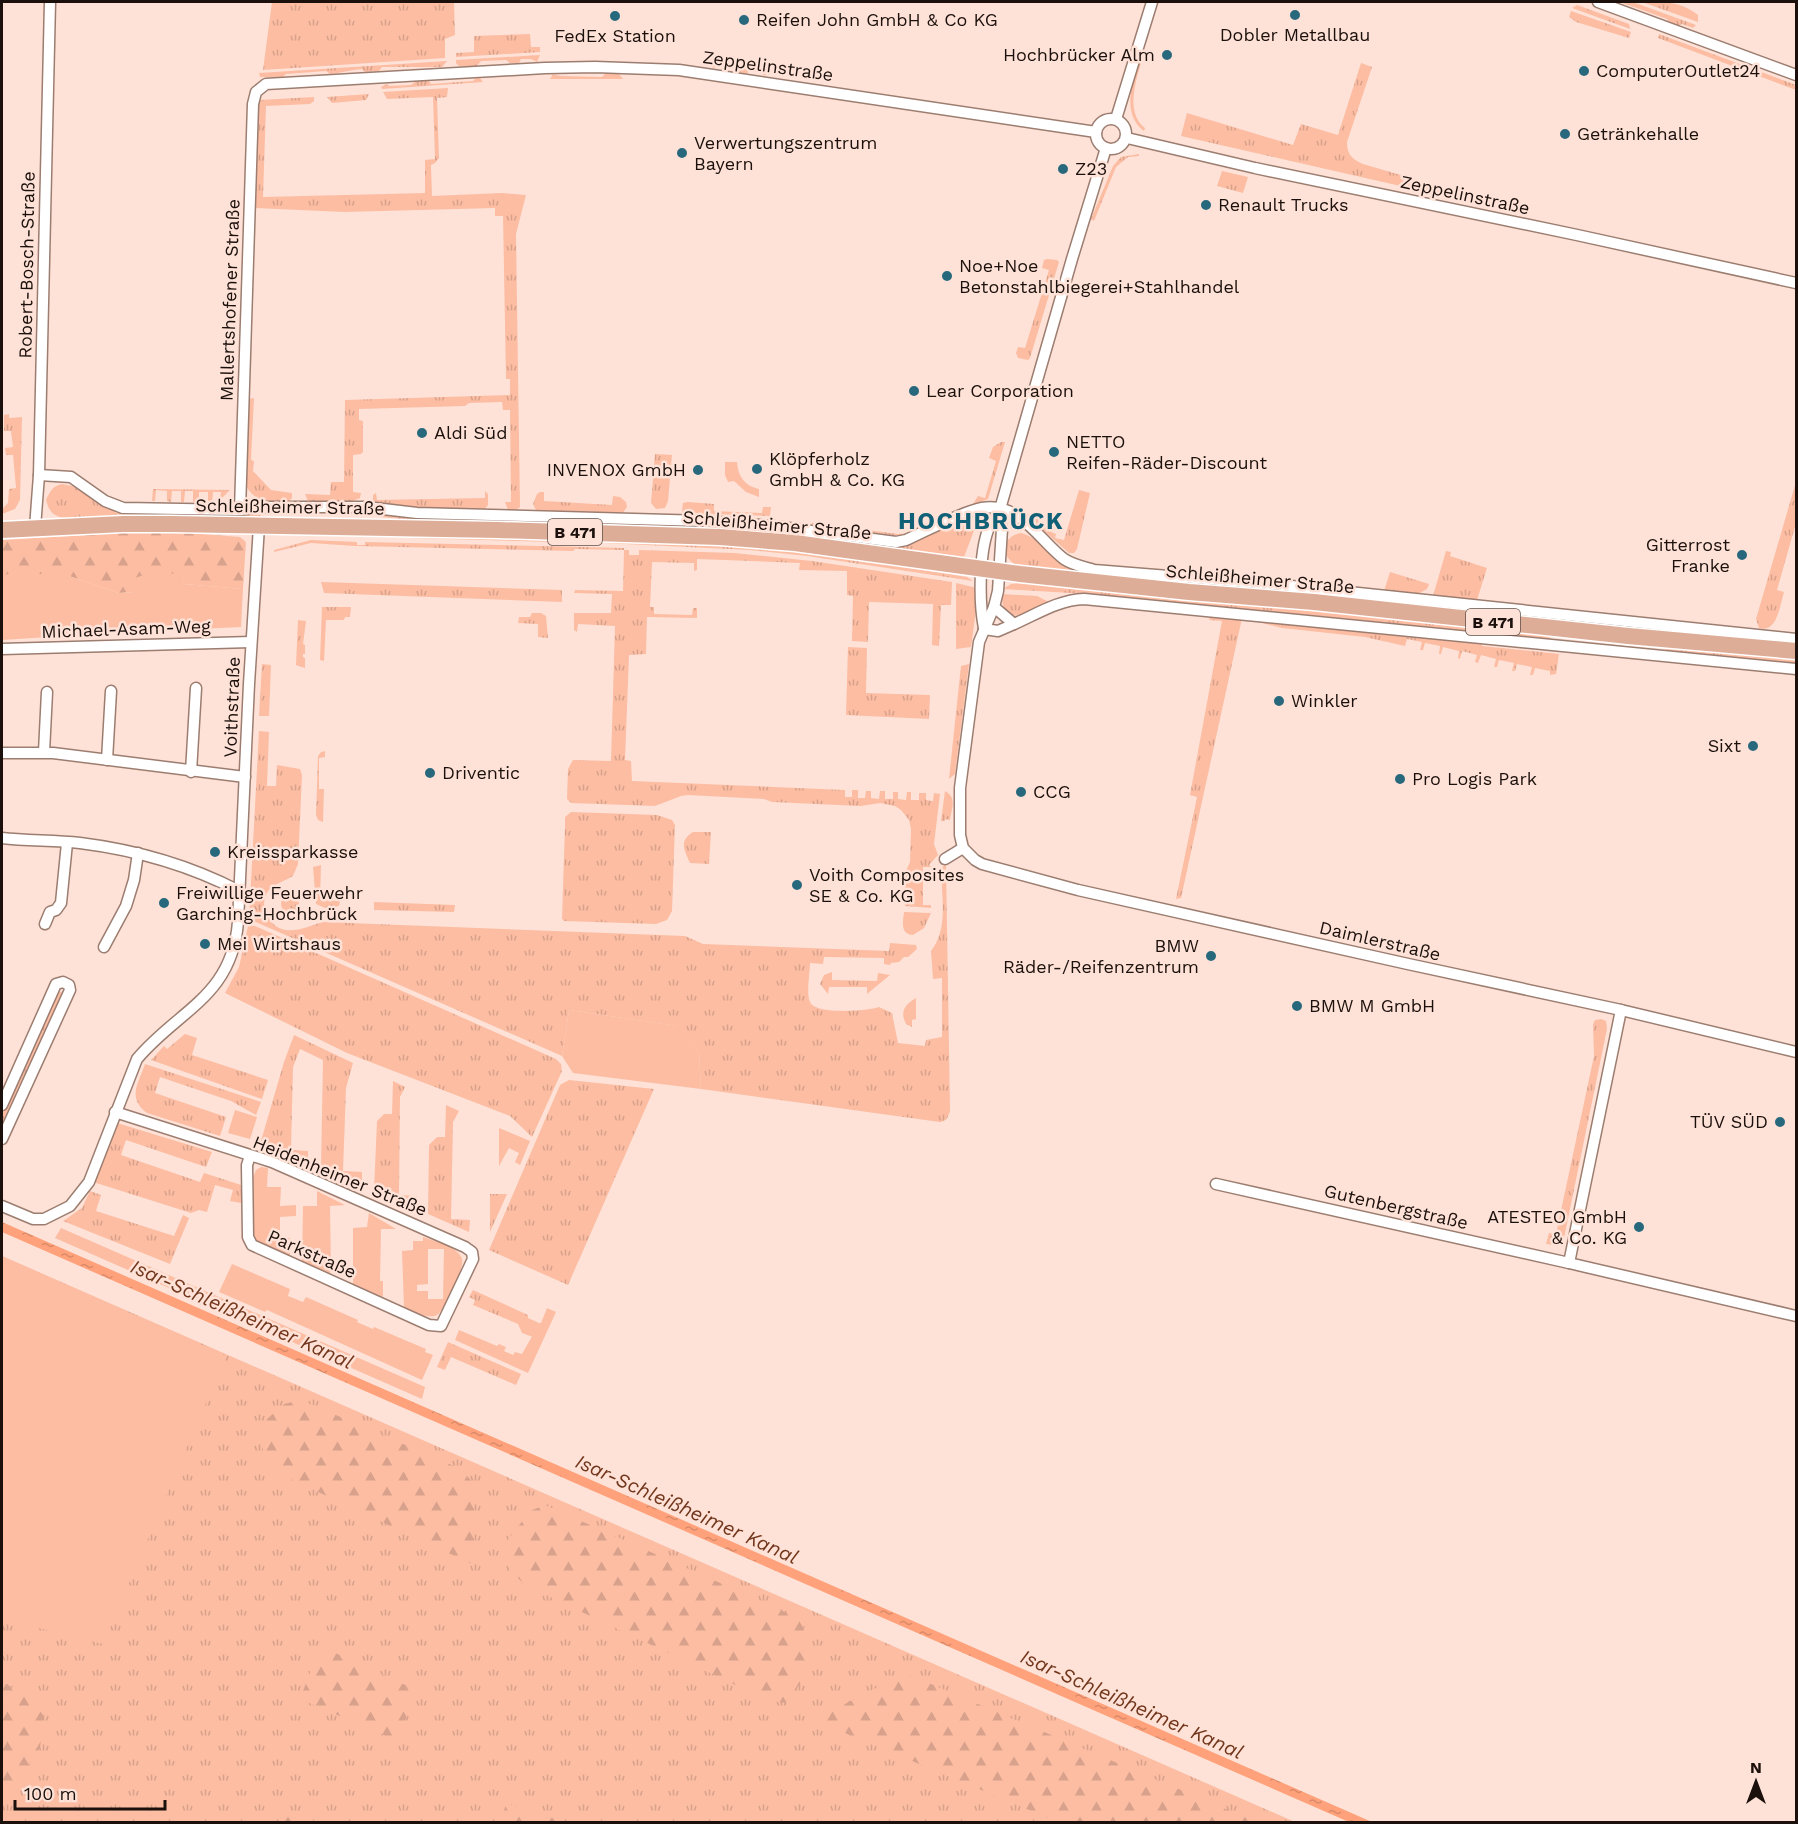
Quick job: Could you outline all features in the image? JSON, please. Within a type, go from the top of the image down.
[{"type":"main road","name":"Schleißheimer Straße","points":[[2,530],[123,524],[543,531],[720,537],[806,544],[990,570],[1189,592],[1797,651]]},
{"type":"street","name":"Robert-Bosch-Straße","points":[[35,528],[39,474],[50,2]]},
{"type":"street","points":[[1116,119],[1152,2]]},
{"type":"street","points":[[1598,2],[1797,75]]},
{"type":"street","name":"Zeppelinstraße","points":[[255,92],[266,84],[545,68],[679,70],[1096,132]]},
{"type":"street","name":"Mallertshofener Straße","points":[[240,510],[255,92]]},
{"type":"street","points":[[1116,119],[1126,128],[1125,142],[1116,148],[1106,148],[1097,140],[1096,132],[1103,121],[1116,119]]},
{"type":"street","name":"Zeppelinstraße","points":[[1126,138],[1256,168],[1797,283]]},
{"type":"street","points":[[984,629],[981,612],[1002,529],[999,518],[1000,509],[1106,148]]},
{"type":"street","name":"Schleißheimer Straße","points":[[39,474],[71,477],[105,501],[123,508],[240,510],[260,507],[366,507],[417,513],[705,521],[773,526],[896,542],[906,540],[984,507],[1018,515],[1063,558],[1074,565],[1094,570],[1365,594],[1797,639]]},
{"type":"street","points":[[945,859],[963,848],[960,835],[960,788],[978,649],[998,591],[990,570],[987,532],[1000,509]]},
{"type":"street","name":"Voithstraße","points":[[2,1206],[33,1219],[44,1219],[70,1206],[89,1182],[137,1059],[148,1046],[208,995],[230,958],[237,935],[259,526]]},
{"type":"street","name":"Schleißheimer Straße","points":[[984,629],[998,631],[1057,604],[1084,599],[1797,669]]},
{"type":"street","points":[[994,607],[1016,624]]},
{"type":"street","name":"Michael-Asam-Weg","points":[[2,649],[251,642]]},
{"type":"street","points":[[191,772],[196,688]]},
{"type":"street","points":[[107,760],[111,690]]},
{"type":"street","points":[[44,752],[46,692]]},
{"type":"street","points":[[2,753],[44,752],[245,777]]},
{"type":"street","points":[[2,838],[67,843],[138,853],[193,870],[239,891]]},
{"type":"street","points":[[45,924],[50,912],[56,910],[61,903],[67,843]]},
{"type":"street","name":"Daimlerstraße","points":[[963,848],[982,864],[1052,883],[1621,1010],[1797,1052]]},
{"type":"street","points":[[104,947],[126,906],[134,880],[138,853]]},
{"type":"street","points":[[2,1105],[56,984],[63,982],[69,985],[69,990],[2,1139]]},
{"type":"street","points":[[1569,1263],[1621,1010]]},
{"type":"street","name":"Heidenheimer Straße","points":[[115,1112],[272,1162],[465,1247],[472,1252],[473,1258],[441,1326]]},
{"type":"street","name":"Parkstraße","points":[[250,1156],[247,1165],[248,1237],[252,1245],[429,1325],[441,1326]]},
{"type":"street","name":"Gutenbergstraße","points":[[1216,1184],[1797,1316]]},
{"type":"green space","points":[[272,2],[454,2],[455,35],[445,39],[445,58],[263,70]]},
{"type":"green space","points":[[1620,2],[1633,2],[1696,25],[1693,28],[1682,24],[1678,26],[1669,23],[1667,19]]},
{"type":"green space","points":[[1642,2],[1664,2],[1686,7],[1698,15],[1698,22]]},
{"type":"green space","points":[[1577,5],[1629,24],[1630,29],[1572,8]]},
{"type":"green space","points":[[1571,11],[1631,32],[1629,38],[1576,22],[1569,17]]},
{"type":"green space","points":[[530,34],[531,47],[540,47],[540,52],[456,57],[456,53],[474,52],[474,36]]},
{"type":"green space","points":[[1659,34],[1796,85],[1796,90],[1658,38]]},
{"type":"green space","points":[[540,55],[537,62],[531,59],[521,59],[519,63],[510,63],[506,60],[481,61],[477,66],[459,66],[456,63],[456,60]]},
{"type":"green space","points":[[1138,59],[1142,60],[1135,86],[1134,105],[1135,114],[1145,128],[1144,131],[1133,116],[1130,97]]},
{"type":"green space","points":[[447,61],[442,67],[382,67],[379,71],[365,72],[362,69],[330,74],[326,71],[286,74],[283,77],[260,77],[259,73]]},
{"type":"green space","points":[[711,62],[767,70],[765,76],[749,70],[747,74],[737,72],[735,68],[718,66],[713,68]]},
{"type":"green space","points":[[1361,63],[1372,67],[1347,142],[1351,156],[1363,164],[1486,200],[1484,205],[1181,136],[1187,113],[1293,145],[1301,124],[1338,135]]},
{"type":"green space","points":[[606,73],[619,74],[623,79],[550,79],[553,74],[602,77]]},
{"type":"green space","points":[[480,78],[483,82],[382,89],[381,87],[387,84],[389,86],[411,85],[416,81],[428,80],[431,84],[473,81]]},
{"type":"green space","points":[[448,88],[447,97],[437,98],[439,158],[431,165],[432,196],[502,193],[526,195],[516,234],[520,507],[515,511],[508,510],[505,502],[511,502],[510,410],[503,410],[502,402],[469,403],[465,406],[359,409],[359,420],[363,421],[363,452],[353,455],[353,492],[361,493],[360,498],[353,501],[308,501],[305,494],[330,495],[331,482],[344,482],[345,400],[510,395],[510,379],[506,379],[503,216],[495,216],[495,208],[344,212],[255,208],[259,100],[314,97],[314,101],[310,104],[266,106],[263,197],[425,193],[425,160],[435,159],[433,97],[387,99],[383,92]]},
{"type":"green space","points":[[369,94],[366,100],[332,103],[327,97]]},
{"type":"green space","points":[[1139,154],[1139,156],[1128,157],[1116,167],[1094,221],[1091,219],[1113,166],[1121,157]]},
{"type":"green space","points":[[1222,171],[1248,177],[1243,193],[1217,186]]},
{"type":"green space","points":[[1044,260],[1059,262],[1030,358],[1028,360],[1018,358],[1016,353],[1018,347],[1025,348],[1049,270],[1042,268]]},
{"type":"green space","points":[[254,398],[251,460],[254,461],[253,471],[271,490],[292,493],[289,501],[259,499],[246,486],[249,399]]},
{"type":"green space","points":[[9,414],[9,418],[22,417],[20,500],[15,509],[2,514],[2,509],[8,503],[9,489],[16,488],[13,455],[6,455],[5,448],[13,447],[11,431],[4,431],[4,415]]},
{"type":"green space","points":[[1005,442],[988,499],[940,519],[973,504],[978,496],[985,498],[996,461],[989,458],[993,447]]},
{"type":"green space","points":[[655,454],[672,455],[668,501],[665,508],[656,509],[651,503]]},
{"type":"green space","points":[[725,462],[737,462],[739,472],[746,483],[759,489],[759,497],[746,492],[734,481],[728,482],[725,475]]},
{"type":"green space","points":[[1796,482],[1796,523],[1777,590],[1784,592],[1774,623],[1765,629],[1759,628],[1756,619]]},
{"type":"green space","points":[[62,484],[72,486],[117,513],[233,516],[255,514],[277,520],[63,518],[52,512],[46,500],[54,488]]},
{"type":"green space","points":[[153,489],[230,490],[220,500],[221,492],[213,492],[212,502],[208,502],[208,492],[199,492],[199,502],[193,502],[193,491],[185,491],[184,502],[181,502],[181,491],[172,491],[171,502],[167,501],[167,491],[156,490],[155,501],[152,501]]},
{"type":"green space","points":[[1079,490],[1090,493],[1077,549],[1074,553],[1069,553],[1020,510],[1052,526],[1051,532],[1056,534],[1055,538],[1064,540]]},
{"type":"green space","points":[[485,491],[488,494],[488,505],[484,510],[393,507],[378,504],[373,500],[373,495],[376,493],[377,500],[485,498]]},
{"type":"green space","points":[[540,492],[544,492],[544,501],[612,505],[613,496],[620,497],[626,502],[627,507],[622,514],[540,512],[533,504]]},
{"type":"green space","points":[[683,503],[714,504],[714,511],[762,513],[763,507],[771,507],[770,516],[684,513]]},
{"type":"green space","points":[[381,514],[421,518],[748,527],[910,543],[960,522],[966,522],[975,528],[964,557],[816,539],[429,522],[381,517]]},
{"type":"green space","points":[[940,519],[909,533],[905,533]]},
{"type":"green space","points":[[810,524],[898,534],[905,533],[899,536]]},
{"type":"green space","points":[[135,532],[240,537],[246,542],[243,589],[184,584],[182,573],[135,592],[118,593],[69,576],[2,576],[2,540]]},
{"type":"green space","points":[[1021,533],[1028,535],[1076,571],[1297,592],[1301,597],[1018,566],[1008,558],[1005,548],[1009,539]]},
{"type":"green space","points":[[429,534],[592,541],[593,543],[412,538]]},
{"type":"green space","points":[[606,539],[764,547],[967,577],[973,581],[807,556],[749,550],[603,542]]},
{"type":"green space","points":[[311,540],[357,542],[357,545],[365,545],[365,542],[624,548],[624,550],[574,549],[574,551],[355,546],[311,543],[274,552],[274,550]]},
{"type":"green space","points":[[624,550],[629,550],[629,555],[639,555],[639,550],[734,553],[812,561],[952,582],[951,605],[941,605],[939,646],[932,645],[933,604],[869,602],[868,642],[852,641],[853,596],[847,595],[847,571],[799,570],[800,563],[697,559],[697,570],[694,571],[694,563],[652,562],[650,607],[654,607],[654,614],[692,615],[693,608],[697,608],[697,618],[647,617],[646,654],[629,655],[625,760],[631,761],[632,781],[845,790],[845,797],[852,797],[852,790],[858,790],[858,798],[865,798],[866,791],[871,791],[871,798],[879,799],[880,791],[885,791],[885,799],[893,799],[893,792],[898,792],[898,799],[906,800],[907,792],[911,792],[911,800],[919,800],[919,793],[926,793],[926,800],[933,801],[934,793],[940,794],[934,844],[938,855],[929,865],[931,867],[923,867],[923,905],[931,905],[931,908],[905,906],[905,873],[910,862],[911,829],[909,820],[895,806],[880,803],[861,806],[772,802],[764,799],[688,795],[655,806],[571,803],[567,799],[568,769],[573,760],[611,761],[615,626],[578,624],[577,632],[574,630],[574,613],[611,613],[612,594],[574,593],[575,590],[623,591]]},
{"type":"green space","points":[[1446,551],[1451,552],[1450,556],[1487,568],[1477,600],[1433,596]]},
{"type":"green space","points":[[14,572],[69,576],[118,593],[135,592],[130,580],[143,575],[183,573],[184,584],[243,589],[241,627],[2,640],[2,576]]},
{"type":"green space","points":[[1390,572],[1429,584],[1427,589],[1418,594],[1384,591]]},
{"type":"green space","points":[[321,582],[562,590],[562,602],[324,593]]},
{"type":"green space","points":[[956,583],[977,588],[977,603],[971,647],[956,649]]},
{"type":"green space","points":[[1011,584],[1544,632],[1551,639],[1104,595],[1003,589]]},
{"type":"green space","points":[[1002,594],[1037,596],[1049,602],[1026,613],[1011,615],[1006,612],[1003,605]]},
{"type":"green space","points":[[322,607],[351,607],[350,617],[345,617],[344,620],[326,620],[324,661],[320,660]]},
{"type":"green space","points":[[532,613],[541,613],[546,616],[548,638],[538,637],[538,624],[518,623],[519,617],[530,617]]},
{"type":"green space","points":[[1211,615],[1242,618],[1181,898],[1176,899],[1197,797],[1190,795],[1222,621],[1209,620]]},
{"type":"green space","points":[[1258,619],[1482,642],[1482,646],[1559,654],[1556,674],[1550,675],[1550,671],[1535,668],[1533,675],[1530,675],[1532,667],[1517,664],[1515,671],[1512,671],[1514,663],[1499,660],[1497,667],[1494,667],[1496,659],[1481,655],[1478,663],[1475,662],[1477,655],[1462,651],[1460,659],[1458,658],[1459,651],[1443,647],[1439,654],[1440,646],[1425,643],[1423,650],[1420,650],[1422,642],[1407,639],[1405,646],[1365,637],[1282,628],[1258,622]]},
{"type":"green space","points":[[298,620],[306,621],[303,644],[305,645],[303,657],[305,668],[296,665]]},
{"type":"green space","points":[[1677,646],[1796,658],[1796,663],[1661,651]]},
{"type":"green space","points":[[848,647],[867,648],[866,693],[930,695],[929,719],[846,715]]},
{"type":"green space","points":[[262,664],[271,665],[269,716],[259,716]]},
{"type":"green space","points":[[969,664],[955,774],[949,779],[961,666]]},
{"type":"green space","points":[[259,731],[269,732],[267,786],[276,786],[277,765],[300,769],[302,775],[298,864],[293,876],[269,890],[264,902],[270,920],[274,925],[286,930],[300,929],[323,922],[685,936],[703,944],[889,951],[890,943],[916,945],[917,949],[908,957],[890,965],[884,964],[884,958],[824,957],[823,964],[810,963],[808,994],[810,1002],[821,1009],[854,1011],[879,1007],[892,1013],[898,1043],[925,1046],[926,1040],[942,1037],[942,978],[933,979],[931,951],[942,924],[941,871],[946,865],[950,1111],[948,1117],[940,1122],[701,1089],[699,1053],[677,1026],[569,1010],[562,1056],[249,919]]},
{"type":"green space","points":[[325,751],[325,757],[319,758],[319,789],[324,789],[323,822],[318,820],[316,815],[318,756]]},
{"type":"green space","points":[[945,791],[951,796],[952,807],[950,820],[941,821]]},
{"type":"green space","points":[[571,812],[657,815],[672,820],[675,825],[672,911],[667,920],[656,924],[564,921],[562,919],[565,817]]},
{"type":"green space","points":[[693,832],[711,832],[709,864],[690,863],[684,843],[688,835]]},
{"type":"green space","points":[[321,865],[320,900],[340,901],[339,906],[325,908],[316,904],[313,867]]},
{"type":"green space","points":[[286,895],[294,895],[299,900],[297,911],[286,913],[281,908],[281,900]]},
{"type":"green space","points":[[374,902],[455,905],[454,912],[374,910]]},
{"type":"green space","points":[[904,912],[931,913],[924,928],[913,935],[904,930]]},
{"type":"green space","points":[[248,926],[255,926],[556,1059],[561,1064],[562,1071],[532,1137],[510,1116],[347,1053],[225,993],[239,967]]},
{"type":"green space","points":[[832,972],[832,980],[877,981],[878,973],[890,975],[867,994],[867,987],[829,987],[828,994],[820,984],[824,975]]},
{"type":"green space","points":[[58,991],[63,993],[2,1126],[2,1114]]},
{"type":"green space","points":[[916,998],[916,1019],[912,1020],[912,1027],[906,1024],[903,1012],[906,1006]]},
{"type":"green space","points":[[569,1010],[678,1026],[699,1053],[701,1089],[573,1073],[562,1056]]},
{"type":"green space","points":[[1595,1020],[1606,1021],[1607,1029],[1564,1238],[1556,1245],[1546,1244],[1549,1233],[1556,1234],[1594,1056],[1593,1024]]},
{"type":"green space","points":[[185,1034],[197,1038],[192,1055],[268,1080],[262,1099],[151,1060],[164,1046],[167,1049]]},
{"type":"green space","points":[[294,1035],[353,1063],[346,1088],[343,1171],[362,1172],[362,1184],[321,1166],[323,1060],[300,1049],[293,1067],[291,1150],[308,1151],[308,1160],[261,1141]]},
{"type":"green space","points":[[145,1064],[261,1102],[256,1115],[231,1101],[160,1077],[155,1093],[226,1117],[220,1136],[147,1113],[137,1102],[136,1096],[137,1084]]},
{"type":"green space","points":[[569,1080],[654,1089],[568,1285],[489,1250],[560,1085]]},
{"type":"green space","points":[[393,1081],[405,1087],[400,1097],[399,1195],[417,1196],[417,1209],[374,1190],[377,1121],[384,1114],[392,1114]]},
{"type":"green space","points":[[446,1105],[459,1111],[453,1122],[451,1219],[470,1220],[469,1232],[428,1214],[429,1145],[437,1137],[445,1137]]},
{"type":"green space","points":[[235,1110],[257,1117],[250,1139],[228,1133]]},
{"type":"green space","points":[[114,1122],[212,1152],[206,1167],[126,1140],[121,1155],[200,1182],[204,1173],[241,1185],[241,1203],[230,1201],[233,1190],[215,1185],[207,1212],[199,1210],[191,1213],[90,1181]]},
{"type":"green space","points":[[499,1128],[530,1141],[520,1165],[515,1162],[519,1153],[509,1148],[499,1166]]},
{"type":"green space","points":[[261,1167],[268,1168],[267,1187],[281,1187],[280,1206],[296,1205],[296,1216],[280,1217],[280,1237],[290,1238],[290,1257],[253,1241],[252,1180],[256,1170]]},
{"type":"green space","points":[[90,1191],[101,1195],[96,1211],[174,1236],[183,1215],[189,1218],[170,1264],[63,1221],[82,1208]]},
{"type":"green space","points":[[317,1191],[345,1205],[330,1206],[331,1272],[328,1274],[302,1263],[303,1206],[317,1206]]},
{"type":"green space","points":[[490,1194],[507,1194],[490,1232]]},
{"type":"green space","points":[[369,1213],[396,1229],[381,1229],[380,1281],[383,1281],[383,1296],[381,1298],[353,1285],[353,1228],[367,1227]]},
{"type":"green space","points":[[61,1228],[425,1387],[422,1399],[55,1238]]},
{"type":"green space","points":[[423,1237],[448,1246],[461,1256],[462,1261],[452,1293],[439,1314],[435,1316],[423,1315],[404,1307],[402,1251],[413,1250],[413,1241],[423,1241]],"holes":[[[428,1249],[444,1249],[443,1299],[428,1299],[428,1291],[417,1291],[417,1285],[428,1284]]]},
{"type":"green space","points":[[2,1256],[1295,1822],[2,1822]]},
{"type":"green space","points":[[2,1256],[226,1356],[103,1644],[2,1619]]},
{"type":"green space","points":[[232,1264],[290,1289],[288,1296],[303,1302],[306,1297],[373,1329],[374,1327],[426,1349],[425,1352],[433,1355],[422,1380],[267,1310],[265,1312],[219,1292]]},
{"type":"green space","points":[[473,1290],[528,1315],[528,1318],[539,1323],[533,1337],[522,1333],[518,1324],[473,1305],[475,1300],[469,1297]]},
{"type":"green space","points":[[547,1308],[556,1312],[528,1373],[455,1340],[459,1330],[497,1346],[499,1344],[506,1347],[504,1351],[513,1355],[515,1352],[522,1354],[541,1323]]},
{"type":"green space","points":[[448,1342],[521,1374],[516,1385],[451,1357],[445,1370],[437,1367]]},
{"type":"green space","points":[[301,1400],[461,1469],[474,1484],[474,1565],[267,1468],[262,1445],[266,1420],[284,1404]]},
{"type":"green space","points":[[545,1505],[803,1620],[806,1675],[787,1703],[769,1701],[525,1585],[509,1569],[507,1541],[530,1511]]},
{"type":"green space","points":[[320,1646],[416,1690],[398,1741],[300,1699]]},
{"type":"green space","points":[[905,1673],[1258,1822],[1058,1822],[814,1720]]},
{"type":"green space","points":[[2,1681],[44,1709],[40,1748],[2,1804]]},
{"type":"green space","points":[[506,1803],[565,1822],[501,1822]]},
{"type":"green space","points":[[282,1810],[318,1822],[279,1822]]},
{"type":"water","points":[[2,1222],[1372,1822],[1349,1822],[2,1232]]},
{"type":"place","name":"Dobler Metallbau","points":[[1295,15]]},
{"type":"place","name":"FedEx Station","points":[[615,16]]},
{"type":"place","name":"Reifen John GmbH & Co KG","points":[[744,20]]},
{"type":"place","name":"Hochbrücker Alm","points":[[1167,55]]},
{"type":"place","name":"ComputerOutlet24","points":[[1584,71]]},
{"type":"place","name":"Getränkehalle","points":[[1565,134]]},
{"type":"place","name":"Verwertungszentrum Bayern","points":[[682,153]]},
{"type":"place","name":"Z23","points":[[1063,169]]},
{"type":"place","name":"Renault Trucks","points":[[1206,205]]},
{"type":"place","name":"Noe+Noe Betonstahlbiegerei+Stahlhandel","points":[[947,276]]},
{"type":"place","name":"Lear Corporation","points":[[914,391]]},
{"type":"place","name":"Aldi Süd","points":[[422,433]]},
{"type":"place","name":"NETTO Reifen-Räder-Discount","points":[[1054,452]]},
{"type":"place","name":"Klöpferholz GmbH & Co. KG","points":[[757,469]]},
{"type":"place","name":"INVENOX GmbH","points":[[698,470]]},
{"type":"place","name":"Gitterrost Franke","points":[[1742,555]]},
{"type":"place","name":"Winkler","points":[[1279,701]]},
{"type":"place","name":"Sixt","points":[[1753,746]]},
{"type":"place","name":"Driventic","points":[[430,773]]},
{"type":"place","name":"Pro Logis Park","points":[[1400,779]]},
{"type":"place","name":"CCG","points":[[1021,792]]},
{"type":"place","name":"Kreissparkasse","points":[[215,852]]},
{"type":"place","name":"Voith Composites SE & Co. KG","points":[[797,885]]},
{"type":"place","name":"Freiwillige Feuerwehr Garching-Hochbrück","points":[[164,903]]},
{"type":"place","name":"Mei Wirtshaus","points":[[205,944]]},
{"type":"place","name":"BMW Räder-/Reifenzentrum","points":[[1211,956]]},
{"type":"place","name":"BMW M GmbH","points":[[1297,1006]]},
{"type":"place","name":"TÜV SÜD","points":[[1780,1122]]},
{"type":"place","name":"ATESTEO GmbH & Co. KG","points":[[1639,1227]]},
{"type":"district","name":"HOCHBRÜCK","points":[[981,521]]},
{"type":"water label","name":"Isar-Schleißheimer Kanal","points":[[242,1314]]},
{"type":"water label","name":"Isar-Schleißheimer Kanal","points":[[687,1509]]},
{"type":"water label","name":"Isar-Schleißheimer Kanal","points":[[1132,1704]]}]
